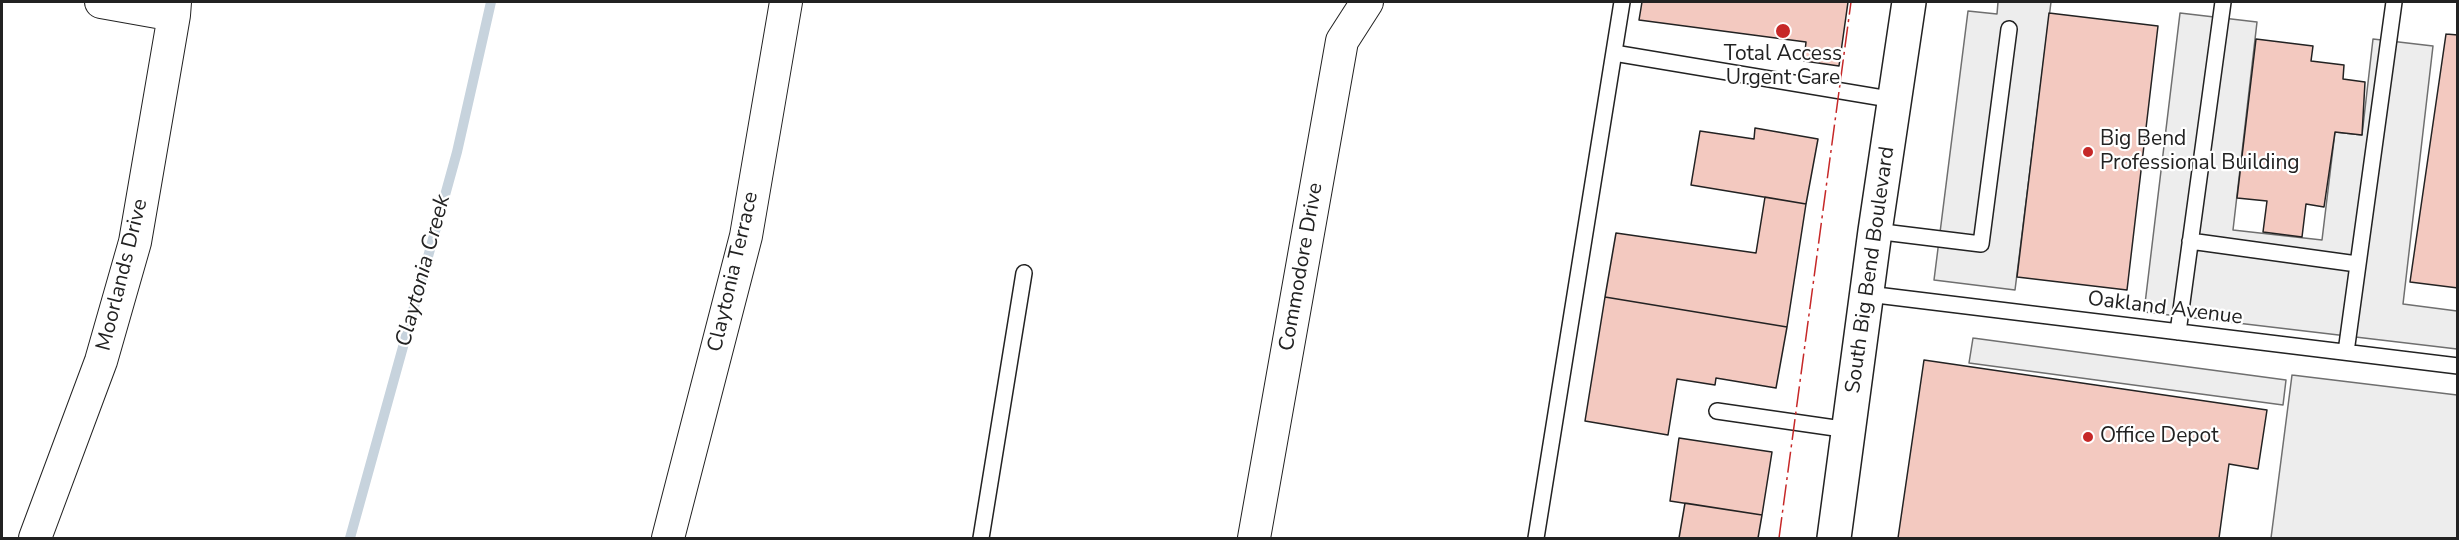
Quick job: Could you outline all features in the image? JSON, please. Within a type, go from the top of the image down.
[{"type":"main road","name":"South Big Bend Boulevard","points":[[1834,538],[1875,231],[1909,2]]},
{"type":"street","points":[[101,2],[175,8]]},
{"type":"street","name":"Claytonia Terrace","points":[[668,538],[746,236],[786,2]]},
{"type":"street","name":"Commodore Drive","points":[[1254,538],[1342,41],[1367,2]]},
{"type":"street","name":"Moorlands Drive","points":[[35,538],[101,361],[135,242],[175,8]]},
{"type":"lane","points":[[1536,538],[1622,2]]},
{"type":"lane","points":[[2178,332],[2223,2]]},
{"type":"lane","points":[[2346,352],[2394,2]]},
{"type":"lane","points":[[1875,231],[1981,244],[2009,29]]},
{"type":"lane","points":[[1614,53],[1895,100]]},
{"type":"lane","points":[[2190,241],[2357,264]]},
{"type":"lane","points":[[981,538],[1024,273]]},
{"type":"lane","name":"Oakland Avenue","points":[[1868,294],[2457,366]]},
{"type":"lane","points":[[1717,411],[1850,430]]},
{"type":"shaded area","points":[[1998,2],[2051,2],[2015,290],[1934,280],[1968,11],[1997,14]]},
{"type":"shaded area","points":[[2180,13],[2257,22],[2233,230],[2322,240],[2335,132],[2362,135],[2373,39],[2433,46],[2403,304],[2457,311],[2457,349],[2144,312]]},
{"type":"shaded area","points":[[1973,338],[2286,380],[2283,405],[1969,363]]},
{"type":"shaded area","points":[[2292,375],[2457,395],[2457,538],[2271,538]]},
{"type":"building","name":"Total Access Urgent Care","points":[[1642,2],[1848,2],[1839,66],[1804,61],[1806,42],[1639,20]]},
{"type":"building","name":"Big Bend Professional Building","points":[[2049,13],[2158,26],[2127,290],[2017,277]]},
{"type":"building","points":[[2446,34],[2458,35],[2458,288],[2410,282]]},
{"type":"building","points":[[2256,39],[2313,46],[2311,61],[2344,65],[2343,79],[2365,82],[2362,135],[2335,132],[2324,207],[2306,204],[2302,237],[2263,232],[2267,201],[2237,198]]},
{"type":"building","points":[[1755,128],[1818,139],[1806,204],[1691,185],[1700,131],[1754,139]]},
{"type":"building","points":[[1765,197],[1806,204],[1787,327],[1605,297],[1616,233],[1756,253]]},
{"type":"building","points":[[1605,297],[1787,327],[1776,388],[1716,378],[1715,385],[1677,379],[1668,435],[1585,421]]},
{"type":"building","name":"Office Depot","points":[[1924,360],[2267,410],[2258,469],[2229,464],[2219,538],[1898,538]]},
{"type":"building","points":[[1679,438],[1772,452],[1762,515],[1670,501]]},
{"type":"building","points":[[1685,503],[1762,515],[1758,538],[1679,538]]},
{"type":"waterway","name":"Claytonia Creek","points":[[350,538],[457,152],[491,2]]},
{"type":"power","points":[[1779,538],[1851,2]]},
{"type":"place","name":"Total Access Urgent Care","points":[[1783,31]]},
{"type":"place","name":"Big Bend Professional Building","points":[[2088,152]]},
{"type":"place","name":"Office Depot","points":[[2088,437]]}]
